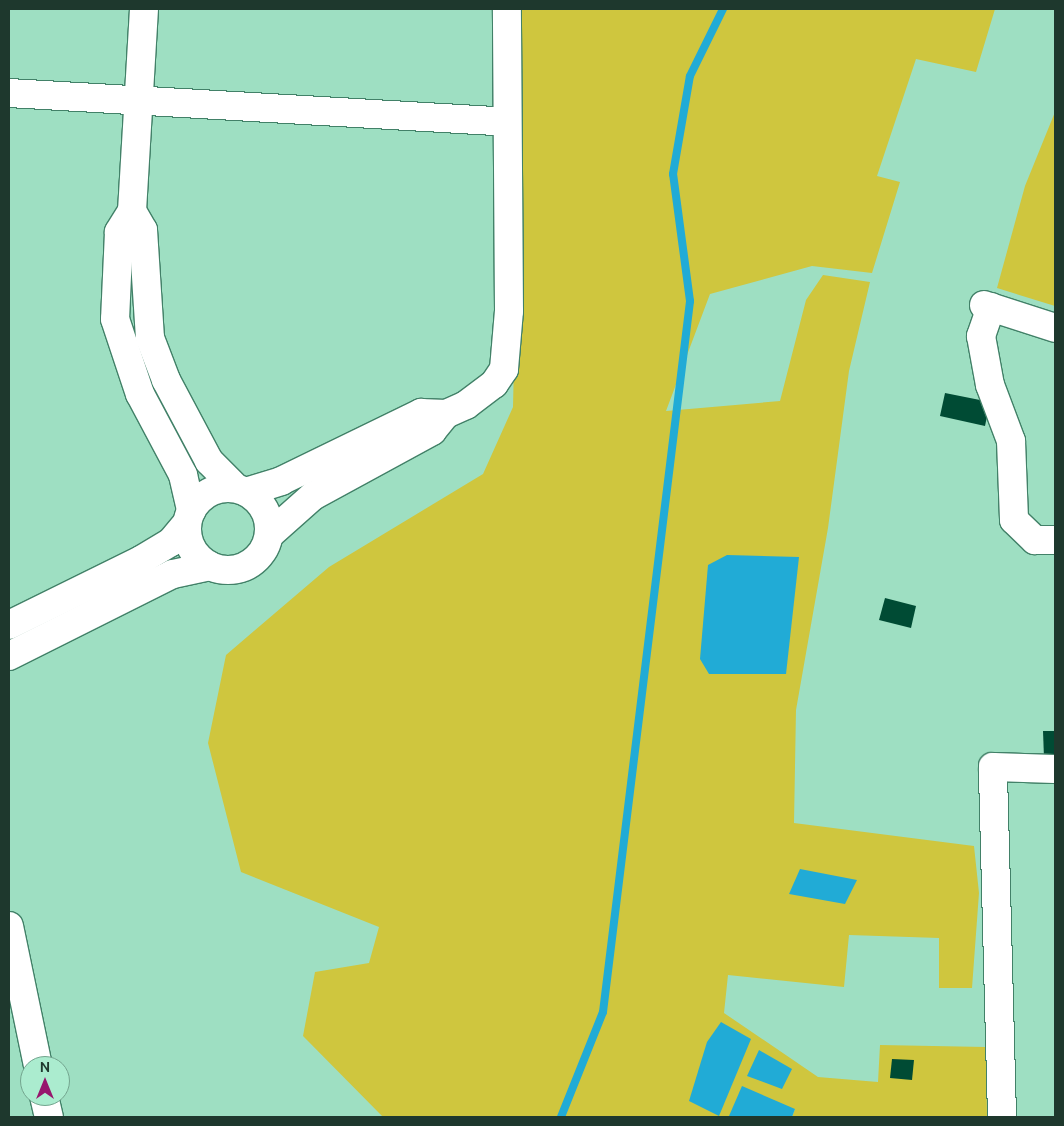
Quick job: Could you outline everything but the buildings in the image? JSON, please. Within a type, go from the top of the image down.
[{"type":"street","points":[[132,211],[143,230],[146,316],[166,380],[209,461],[264,510],[269,535],[265,547],[247,565],[222,570],[210,566],[191,548],[183,475],[140,394],[115,319],[119,232],[132,211],[144,9]]},
{"type":"street","points":[[269,535],[313,496],[432,431],[446,414],[494,384],[504,368],[509,311],[506,122],[507,9]]},
{"type":"street","points":[[9,93],[139,98],[506,122]]},
{"type":"street","points":[[1055,328],[988,306],[982,343],[990,385],[1011,441],[1014,520],[1035,540],[1055,540]]},
{"type":"street","points":[[140,394],[166,380]]},
{"type":"street","points":[[9,625],[141,560],[171,542],[208,493],[241,490],[281,481],[421,413],[446,414]]},
{"type":"street","points":[[9,656],[174,574],[210,566]]},
{"type":"street","points":[[1002,1117],[992,767],[1055,769]]},
{"type":"street","points":[[9,926],[36,1056]]},
{"type":"shaded area","points":[[522,9],[995,9],[976,72],[916,59],[877,176],[900,182],[872,273],[812,266],[710,294],[666,411],[780,401],[806,300],[823,275],[870,282],[849,371],[828,528],[796,710],[794,823],[974,846],[979,893],[972,988],[939,988],[939,938],[849,935],[844,987],[728,975],[724,1013],[818,1077],[878,1082],[880,1045],[986,1047],[987,1117],[792,1117],[795,1109],[731,1117],[383,1117],[303,1036],[315,972],[369,963],[379,927],[241,872],[208,743],[226,655],[329,567],[483,474],[513,407]]},
{"type":"shaded area","points":[[1055,112],[1055,306],[997,288],[1025,186]]},
{"type":"water","points":[[727,555],[799,557],[786,674],[709,674],[700,659],[708,565]]},
{"type":"water","points":[[800,869],[857,880],[845,904],[789,894]]},
{"type":"water","points":[[721,1022],[751,1039],[719,1116],[689,1101],[707,1042]]},
{"type":"water","points":[[759,1050],[792,1069],[782,1089],[747,1076]]},
{"type":"water","points":[[742,1086],[795,1109],[792,1117],[729,1116]]},
{"type":"waterway","points":[[561,1117],[603,1012],[690,301],[673,174],[690,76],[723,9]]}]
